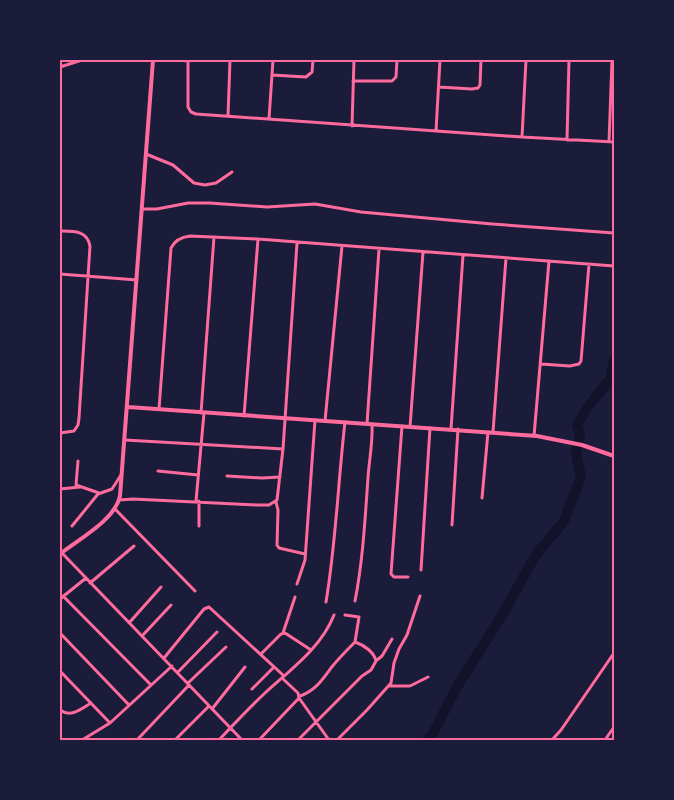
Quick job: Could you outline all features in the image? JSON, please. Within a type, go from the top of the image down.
[{"type":"street","points":[[60,67],[82,60]]},
{"type":"street","points":[[153,60],[128,407],[119,500],[110,516],[61,553],[242,740]]},
{"type":"street","points":[[177,60],[188,60],[188,100],[190,110],[196,114],[522,138],[614,142]]},
{"type":"street","points":[[228,116],[230,60]]},
{"type":"street","points":[[270,119],[273,60]]},
{"type":"street","points":[[272,75],[306,76],[312,72],[313,60]]},
{"type":"street","points":[[352,126],[354,60]]},
{"type":"street","points":[[353,81],[392,81],[397,74],[398,60]]},
{"type":"street","points":[[436,132],[440,60]]},
{"type":"street","points":[[439,87],[478,88],[481,60]]},
{"type":"street","points":[[522,138],[526,60]]},
{"type":"street","points":[[567,140],[569,60]]},
{"type":"street","points":[[609,142],[612,60]]},
{"type":"street","points":[[146,154],[173,165],[194,184],[216,183],[232,172]]},
{"type":"street","points":[[142,209],[157,209],[209,202],[267,207],[315,204],[360,212],[614,233]]},
{"type":"street","points":[[60,230],[80,232],[88,238],[90,246],[79,421],[74,431],[60,433]]},
{"type":"street","points":[[159,409],[172,248],[173,244],[185,236],[258,239],[614,266]]},
{"type":"street","points":[[199,526],[198,475],[214,237]]},
{"type":"street","points":[[244,416],[258,239]]},
{"type":"street","points":[[297,243],[283,449],[279,495],[276,502],[278,510],[276,540],[278,547],[305,554]]},
{"type":"street","points":[[325,421],[342,246]]},
{"type":"street","points":[[355,601],[361,573],[369,467],[373,446],[370,424],[379,249]]},
{"type":"street","points":[[410,427],[423,252]]},
{"type":"street","points":[[452,429],[463,255]]},
{"type":"street","points":[[482,498],[491,432],[506,258]]},
{"type":"street","points":[[534,436],[549,261]]},
{"type":"street","points":[[540,364],[573,366],[580,364],[589,264]]},
{"type":"street","points":[[60,274],[137,280]]},
{"type":"street","points":[[128,407],[534,436],[563,440],[614,456]]},
{"type":"street","points":[[297,584],[305,554],[315,420]]},
{"type":"street","points":[[326,602],[331,576],[345,422]]},
{"type":"street","points":[[402,426],[391,574],[394,577],[408,577]]},
{"type":"street","points":[[421,570],[430,428]]},
{"type":"street","points":[[452,525],[458,430]]},
{"type":"street","points":[[124,440],[283,449]]},
{"type":"street","points":[[78,461],[75,482],[76,485],[81,487],[100,493],[110,491],[121,475]]},
{"type":"street","points":[[158,471],[198,475]]},
{"type":"street","points":[[227,476],[280,477]]},
{"type":"street","points":[[60,489],[81,487]]},
{"type":"street","points":[[72,526],[100,493]]},
{"type":"street","points":[[119,500],[198,501],[258,505],[269,505],[276,502]]},
{"type":"street","points":[[115,509],[195,591]]},
{"type":"street","points":[[90,583],[134,546]]},
{"type":"street","points":[[86,578],[62,598],[151,685]]},
{"type":"street","points":[[129,623],[161,587]]},
{"type":"street","points":[[337,740],[389,686],[394,663],[407,635],[420,596]]},
{"type":"street","points":[[261,654],[283,633],[295,597]]},
{"type":"street","points":[[142,636],[171,605]]},
{"type":"street","points":[[164,658],[208,606],[274,667],[299,697],[329,740]]},
{"type":"street","points":[[219,740],[312,650],[327,631],[334,615]]},
{"type":"street","points":[[259,740],[299,697],[319,685],[334,664],[355,642],[359,617],[345,616]]},
{"type":"street","points":[[178,672],[217,632]]},
{"type":"street","points":[[60,633],[129,706]]},
{"type":"street","points":[[283,633],[287,633],[312,650]]},
{"type":"street","points":[[298,740],[362,676],[371,670],[392,640]]},
{"type":"street","points":[[355,642],[370,651],[375,656],[376,661]]},
{"type":"street","points":[[137,740],[188,684],[226,647]]},
{"type":"street","points":[[552,740],[612,660],[614,653]]},
{"type":"street","points":[[82,740],[110,722],[172,666]]},
{"type":"street","points":[[175,740],[211,708],[245,667]]},
{"type":"street","points":[[252,689],[274,667]]},
{"type":"street","points":[[60,672],[110,722]]},
{"type":"street","points":[[389,686],[410,686],[428,677]]},
{"type":"street","points":[[60,710],[70,713],[91,703]]},
{"type":"street","points":[[605,740],[614,727]]},
{"type":"waterway","points":[[427,740],[432,735],[458,685],[504,612],[535,556],[564,521],[581,477],[576,452],[580,435],[577,425],[588,407],[610,379],[614,360]]}]
